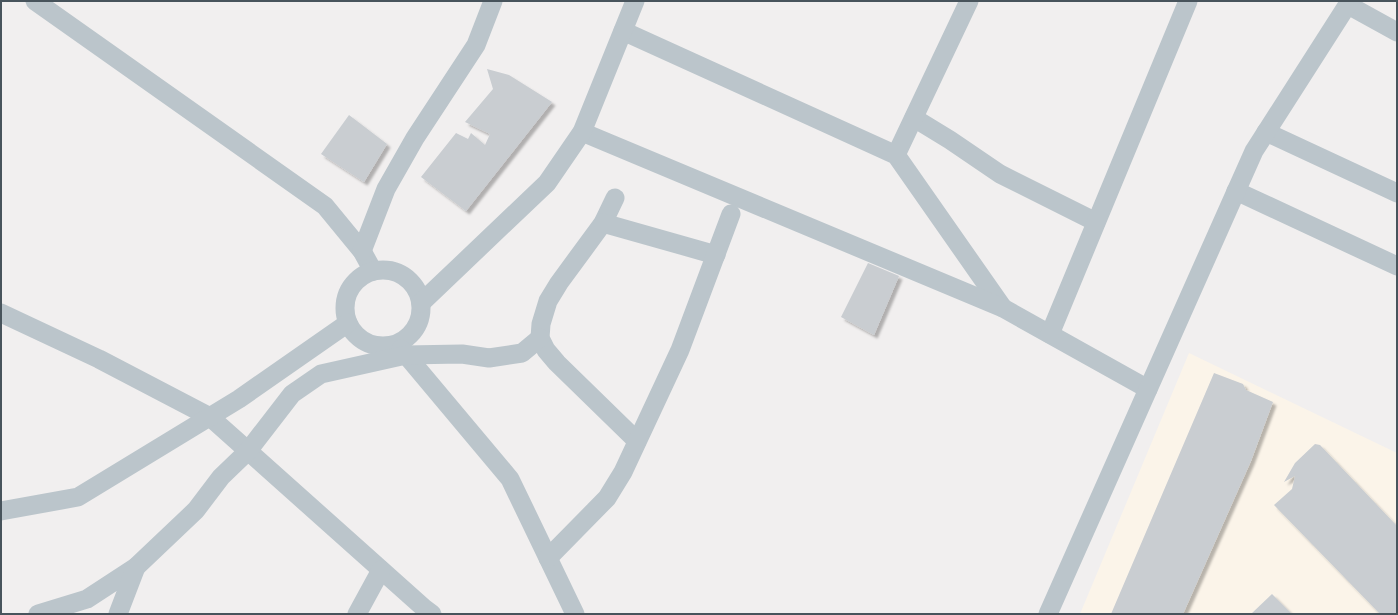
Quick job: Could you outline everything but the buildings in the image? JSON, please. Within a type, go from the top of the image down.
[{"type":"street","points":[[34,1],[325,206],[362,251],[373,271]]},
{"type":"street","points":[[362,251],[386,189],[415,138],[476,45],[493,1]]},
{"type":"street","points":[[421,302],[547,183],[582,132],[636,1]]},
{"type":"street","points":[[896,155],[969,1]]},
{"type":"street","points":[[1050,334],[1188,1]]},
{"type":"street","points":[[1048,614],[1254,151],[1349,3],[1397,32]]},
{"type":"street","points":[[623,31],[896,155],[1003,308]]},
{"type":"street","points":[[914,118],[950,140],[1000,174],[1096,222]]},
{"type":"street","points":[[582,132],[1003,308],[1148,389]]},
{"type":"street","points":[[1266,132],[1397,194]]},
{"type":"street","points":[[1236,191],[1397,266]]},
{"type":"street","points":[[615,198],[604,223],[559,283],[548,301],[541,324],[540,338],[546,350],[557,364],[637,441]]},
{"type":"street","points":[[548,558],[607,498],[623,472],[680,350],[731,214]]},
{"type":"street","points":[[604,223],[716,255]]},
{"type":"street","points":[[38,614],[87,599],[136,567],[196,510],[221,477],[248,451],[292,394],[322,374],[401,349],[408,337],[416,328],[420,316],[421,302],[417,290],[409,280],[398,273],[386,270],[373,271],[362,277],[352,286],[346,298],[345,310],[348,323],[354,333],[373,345],[401,349],[462,354],[489,358],[522,353],[540,338]]},
{"type":"street","points":[[1,313],[99,359],[210,417],[432,614]]},
{"type":"street","points":[[1,511],[78,497],[239,399],[348,323]]},
{"type":"street","points":[[401,349],[510,479],[575,614]]},
{"type":"street","points":[[118,614],[136,567]]},
{"type":"street","points":[[357,614],[381,570]]},
{"type":"shaded area","points":[[1189,353],[1397,453],[1397,614],[1080,614]]}]
